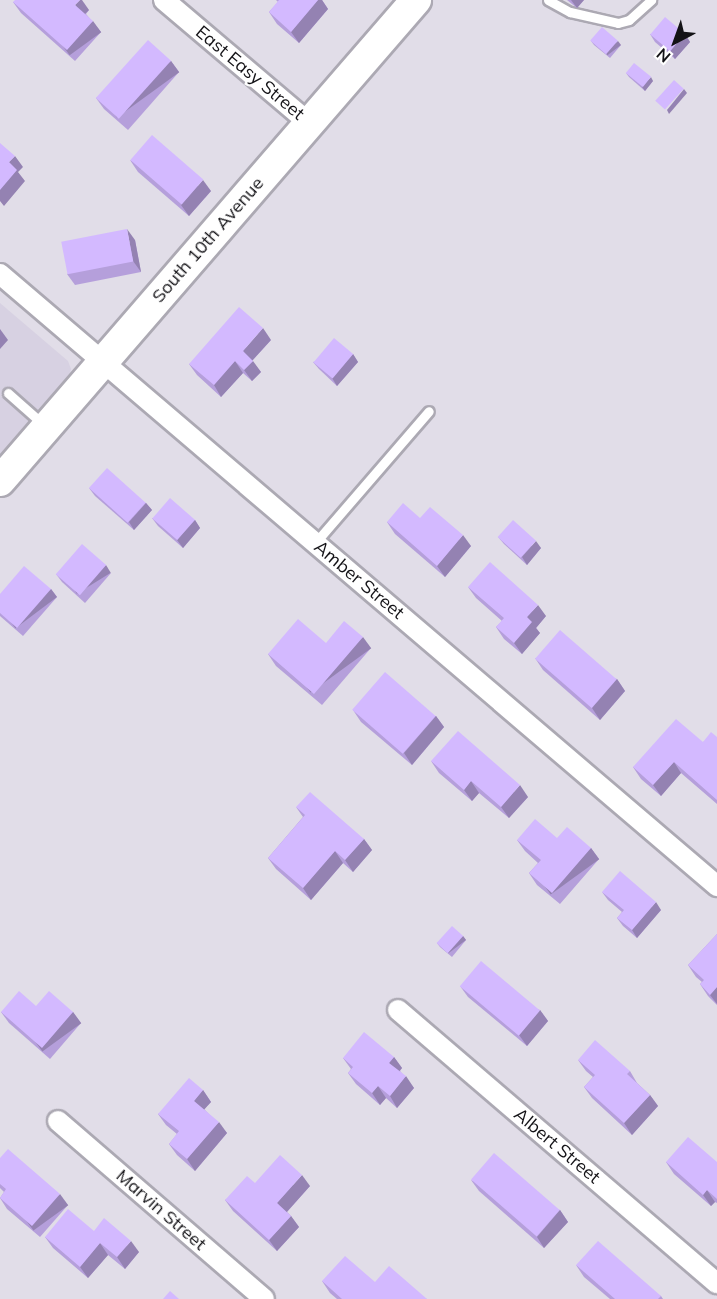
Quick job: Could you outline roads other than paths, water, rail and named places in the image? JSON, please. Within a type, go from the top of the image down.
[{"type":"main road","name":"South 10th Avenue","points":[[0,481],[416,0]]},
{"type":"street","name":"East Easy Street","points":[[164,0],[309,123]]},
{"type":"street","name":"Amber Street","points":[[0,274],[717,886]]},
{"type":"street","name":"Albert Street","points":[[398,1010],[717,1283]]},
{"type":"street","name":"Marvin Street","points":[[58,1121],[264,1299]]},
{"type":"lane","points":[[548,0],[570,12],[618,23],[629,20],[651,0]]},
{"type":"lane","points":[[8,393],[47,427]]},
{"type":"lane","points":[[315,543],[429,411]]}]
